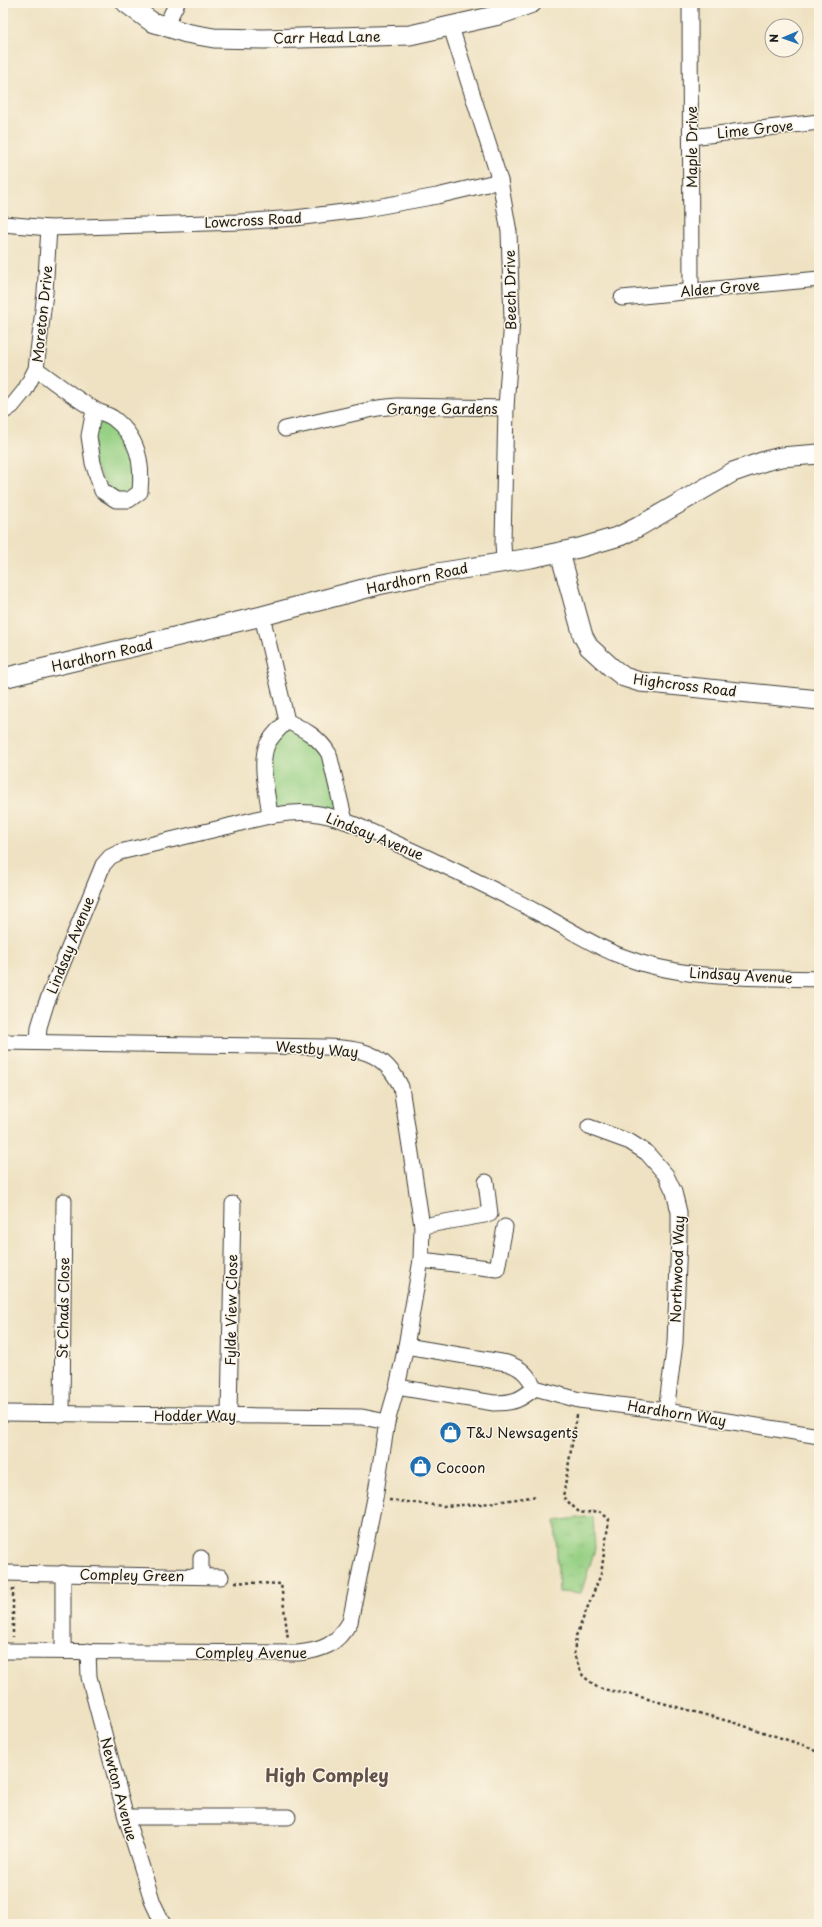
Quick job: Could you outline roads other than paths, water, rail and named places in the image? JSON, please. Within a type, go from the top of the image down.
[{"type":"street","name":"Carr Head Lane","points":[[126,3],[138,13],[165,27],[186,33],[214,38],[264,39],[410,36],[499,15],[532,3]]},
{"type":"street","points":[[165,27],[177,3]]},
{"type":"street","name":"Maple Drive","points":[[690,3],[691,291]]},
{"type":"street","name":"Beech Drive","points":[[450,27],[500,181],[507,214],[511,259],[512,319],[506,408],[502,542],[504,562]]},
{"type":"street","name":"Lime Grove","points":[[691,137],[819,122]]},
{"type":"street","name":"Lowcross Road","points":[[3,224],[49,228],[239,222],[295,218],[368,209],[437,196],[500,181]]},
{"type":"street","name":"Moreton Drive","points":[[3,412],[12,406],[25,390],[36,369],[45,293],[49,228]]},
{"type":"street","name":"Alder Grove","points":[[622,298],[819,279]]},
{"type":"street","points":[[36,369],[94,410],[112,418],[131,437],[141,462],[140,492],[129,500],[116,500],[102,491],[93,463],[89,436],[94,410]]},
{"type":"street","name":"Grange Gardens","points":[[284,429],[378,408],[397,406],[506,408]]},
{"type":"street","name":"Hardhorn Road","points":[[3,678],[262,616],[378,585],[438,573],[560,553],[620,536],[665,513],[734,472],[781,457],[819,454]]},
{"type":"street","name":"Highcross Road","points":[[560,553],[584,636],[597,656],[624,677],[640,682],[819,700]]},
{"type":"street","points":[[262,616],[287,721],[310,733],[324,746],[329,754],[345,821]]},
{"type":"street","points":[[270,816],[264,753],[268,744],[287,721]]},
{"type":"street","name":"Lindsay Avenue","points":[[38,1041],[39,1027],[46,1004],[103,865],[110,857],[120,852],[270,816],[312,813],[345,821],[433,860],[547,917],[592,943],[622,956],[650,965],[705,976],[819,979]]},
{"type":"street","name":"Westby Way","points":[[3,1042],[38,1041],[352,1048],[370,1053],[384,1062],[396,1075],[401,1087],[422,1226],[421,1260],[406,1346]]},
{"type":"street","name":"Northwood Way","points":[[589,1127],[624,1139],[647,1153],[666,1175],[674,1192],[679,1212],[679,1237],[675,1343],[666,1411]]},
{"type":"street","points":[[422,1226],[490,1214],[486,1182]]},
{"type":"street","name":"St Chads Close","points":[[62,1415],[64,1201]]},
{"type":"street","name":"Fylde View Close","points":[[228,1415],[232,1204]]},
{"type":"street","points":[[421,1260],[497,1269],[505,1227]]},
{"type":"street","points":[[397,1387],[494,1403],[508,1403],[521,1399],[535,1388],[521,1368],[507,1363],[406,1346]]},
{"type":"street","name":"Compley Avenue","points":[[8,1651],[290,1653],[315,1651],[324,1648],[339,1637],[350,1622],[375,1498],[388,1422],[406,1346]]},
{"type":"street","name":"Hardhorn Way","points":[[535,1388],[580,1400],[666,1411],[819,1436]]},
{"type":"street","name":"Hodder Way","points":[[3,1413],[62,1415],[362,1417],[388,1422]]},
{"type":"street","name":"Compley Green","points":[[201,1558],[201,1576]]},
{"type":"street","name":"Compley Green","points":[[8,1573],[221,1577]]},
{"type":"street","name":"Compley Green","points":[[63,1573],[63,1651]]},
{"type":"street","name":"Newton Avenue","points":[[88,1651],[89,1677],[126,1817],[153,1903],[163,1924]]},
{"type":"street","points":[[126,1817],[288,1817]]},
{"type":"place","name":"T&J Newsagents","points":[[451,1432]]},
{"type":"place","name":"Cocoon","points":[[421,1467]]},
{"type":"district","name":"High Compley","points":[[327,1774]]}]
